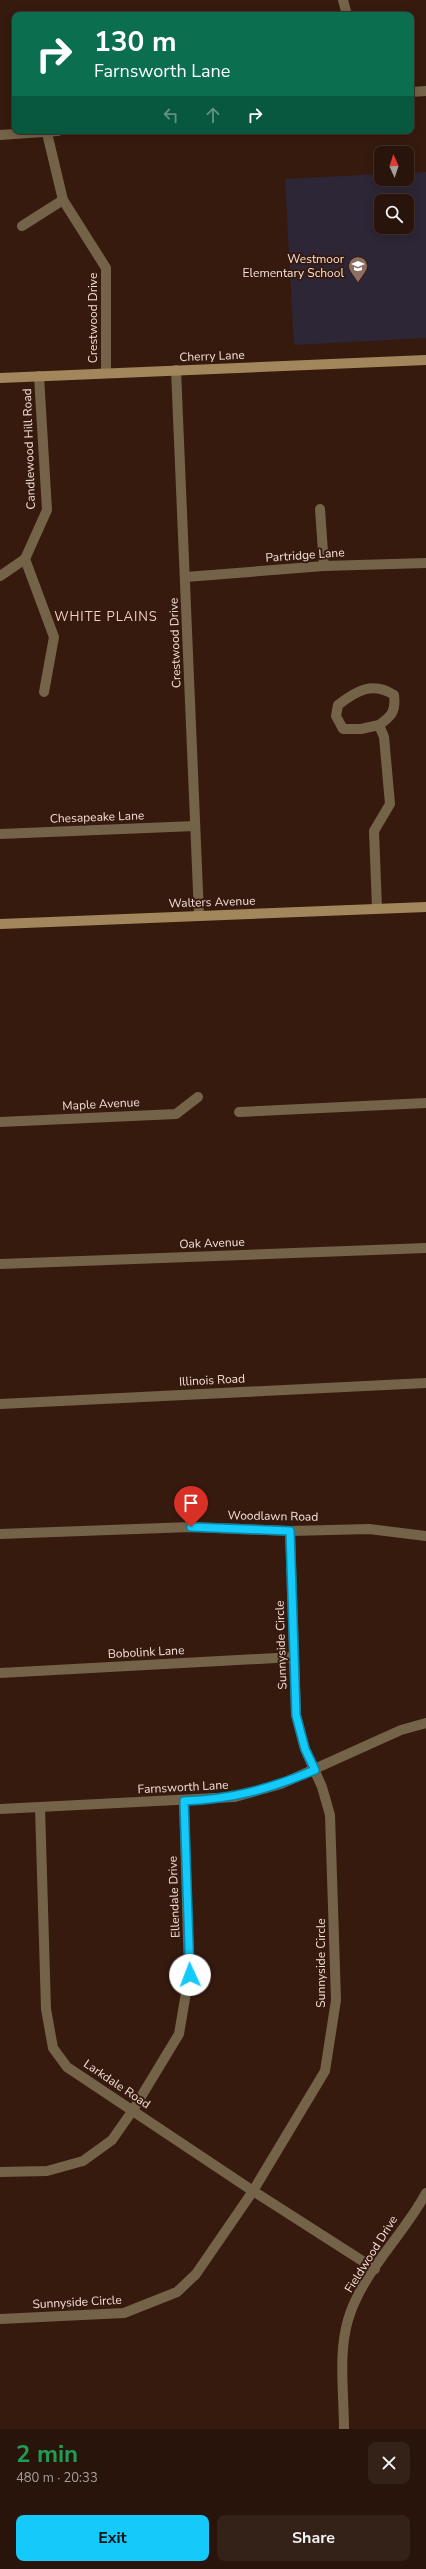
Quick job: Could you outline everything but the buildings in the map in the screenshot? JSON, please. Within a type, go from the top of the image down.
[{"type":"street","points":[[343,0],[346,12]]},
{"type":"street","points":[[414,92],[426,91]]},
{"type":"street","points":[[0,135],[17,134]]},
{"type":"street","name":"Crestwood Drive","points":[[52,134],[63,200],[106,268],[106,373]]},
{"type":"street","points":[[22,226],[63,200]]},
{"type":"street","name":"Cherry Lane","points":[[0,378],[426,360]]},
{"type":"street","name":"Crestwood Drive","points":[[176,370],[186,577],[199,915]]},
{"type":"street","name":"Candlewood Hill Road","points":[[25,559],[47,510],[39,376]]},
{"type":"street","points":[[320,509],[324,566]]},
{"type":"street","points":[[0,576],[25,559],[54,637],[44,692]]},
{"type":"street","name":"Partridge Lane","points":[[186,577],[324,566],[426,563]]},
{"type":"street","points":[[374,687],[385,689],[394,695],[395,706],[392,716],[379,725],[361,729],[343,729],[336,716],[338,705],[360,690],[374,687]]},
{"type":"street","points":[[377,908],[374,831],[390,804],[384,738],[379,725]]},
{"type":"street","name":"Chesapeake Lane","points":[[0,834],[195,826]]},
{"type":"street","name":"Walters Avenue","points":[[0,924],[426,907]]},
{"type":"street","name":"Maple Avenue","points":[[0,1122],[176,1114],[198,1097]]},
{"type":"street","points":[[239,1112],[426,1103]]},
{"type":"street","name":"Oak Avenue","points":[[0,1264],[426,1248]]},
{"type":"street","name":"Illinois Road","points":[[0,1404],[426,1383]]},
{"type":"street","name":"Woodlawn Road","points":[[0,1534],[191,1527],[290,1531],[369,1530],[426,1536]]},
{"type":"street","name":"Sunnyside Circle","points":[[0,2319],[124,2313],[177,2292],[196,2274],[253,2191],[325,2071],[336,2000],[330,1815],[315,1770],[305,1749],[296,1715],[290,1531]]},
{"type":"street","name":"Bobolink Lane","points":[[0,1673],[294,1657]]},
{"type":"street","name":"Farnsworth Lane","points":[[0,1809],[221,1800],[252,1794],[315,1770],[402,1730],[426,1723]]},
{"type":"street","name":"Ellendale Drive","points":[[0,2172],[47,2171],[83,2161],[112,2140],[133,2110],[179,2034],[190,1975],[184,1801]]},
{"type":"street","name":"Larkdale Road","points":[[40,1807],[46,2009],[53,2048],[67,2067],[253,2191],[375,2268]]},
{"type":"street","name":"Fieldwood Drive","points":[[344,2429],[343,2356],[348,2320],[375,2268],[425,2199]]},
{"type":"shaded area","name":"Westmoor Elementary School","points":[[426,172],[426,338],[294,345],[285,179],[374,174],[374,186],[414,186],[414,173]]},
{"type":"place","name":"Westmoor Elementary School","points":[[358,283]]},
{"type":"district","name":"WHITE PLAINS","points":[[106,617]]},
{"type":"route","points":[[190,1975],[184,1801],[221,1800],[252,1794],[282,1784],[315,1770],[305,1749],[296,1715],[290,1531],[191,1527]]}]
